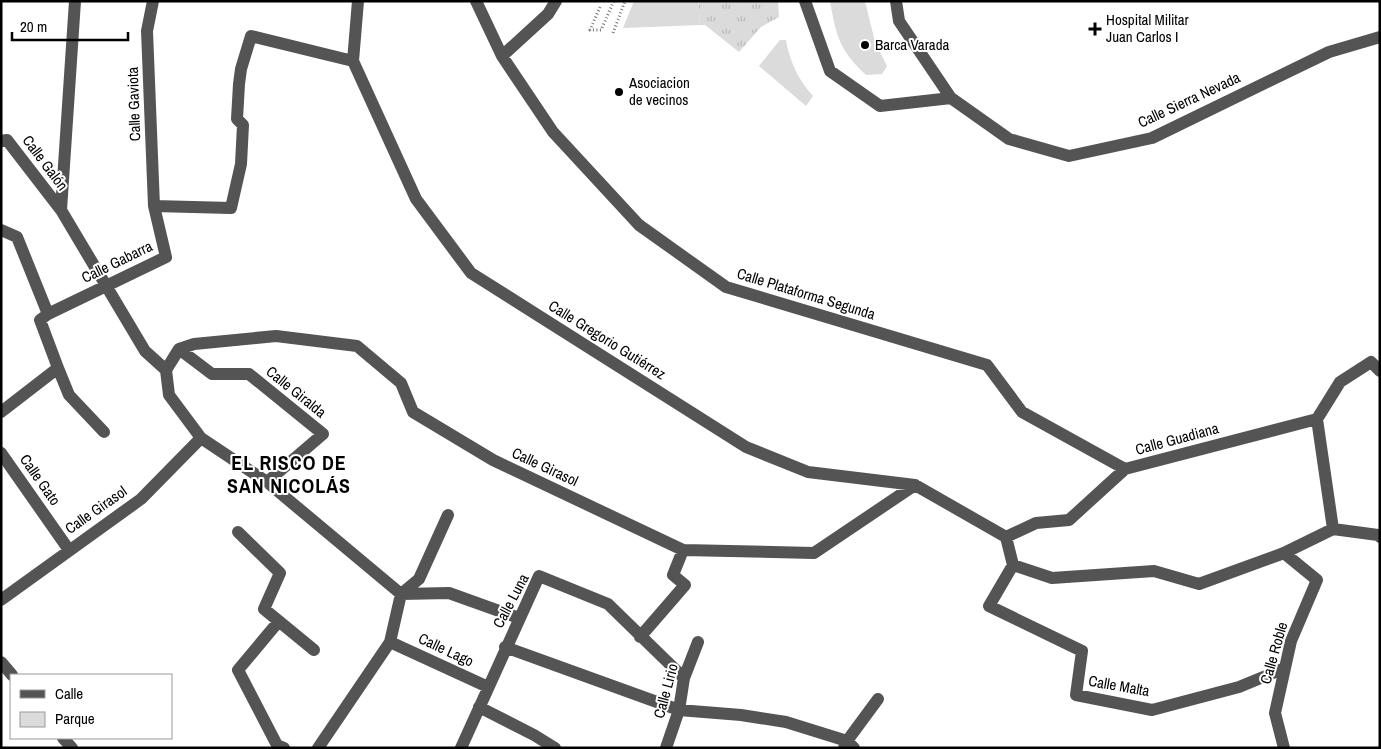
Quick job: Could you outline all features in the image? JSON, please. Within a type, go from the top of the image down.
[{"type":"street","points":[[76,1],[61,210],[105,287],[145,351],[166,370]]},
{"type":"street","name":"Calle Gaviota","points":[[153,1],[147,31],[154,206]]},
{"type":"street","name":"Calle Gregorio Gutiérrez","points":[[358,1],[353,61],[416,199],[471,273],[746,447],[808,472],[915,485],[1006,537]]},
{"type":"street","points":[[476,1],[502,56],[548,14],[556,1]]},
{"type":"street","points":[[805,1],[830,71],[880,106],[951,98]]},
{"type":"street","name":"Calle Sierra Nevada","points":[[896,1],[899,20],[951,98],[1009,139],[1069,156],[1152,138],[1329,52],[1380,37]]},
{"type":"street","points":[[154,206],[231,208],[241,164],[243,125],[237,119],[239,84],[241,68],[251,36],[353,61]]},
{"type":"street","name":"Calle Plataforma Segunda","points":[[502,56],[552,132],[639,225],[726,287],[987,365]]},
{"type":"street","name":"Calle Galón","points":[[1,141],[7,140],[61,210]]},
{"type":"street","name":"Calle Gabarra","points":[[48,314],[166,257],[154,206]]},
{"type":"street","points":[[1,230],[17,237],[48,314],[40,320],[68,395],[104,432]]},
{"type":"street","name":"Calle Girasol","points":[[179,349],[194,344],[276,336],[357,346],[401,383],[413,412],[493,460],[682,550],[814,553],[915,485]]},
{"type":"street","points":[[179,349],[166,370],[169,395],[200,438],[266,482],[401,594],[449,593],[518,618]]},
{"type":"street","name":"Calle Giralda","points":[[179,349],[212,374],[249,374],[323,434],[266,482]]},
{"type":"street","points":[[1333,529],[1317,419],[1340,382],[1370,362],[1380,371]]},
{"type":"street","name":"Calle Guadiana","points":[[987,365],[1022,412],[1125,469],[1317,419]]},
{"type":"street","points":[[1,412],[58,368]]},
{"type":"street","name":"Calle Girasol","points":[[1,600],[141,499],[200,438]]},
{"type":"street","name":"Calle Gato","points":[[1,453],[68,550]]},
{"type":"street","points":[[1125,469],[1069,520],[1036,523],[1006,537],[1013,565],[1052,578],[1154,572],[1198,584],[1284,553],[1333,529],[1378,535],[1380,537]]},
{"type":"street","points":[[318,748],[390,642],[401,594],[419,579],[448,515]]},
{"type":"street","points":[[238,532],[280,573],[264,609],[314,650]]},
{"type":"street","points":[[640,636],[685,585],[673,575],[682,550]]},
{"type":"street","name":"Calle Roble","points":[[1284,553],[1317,580],[1291,642],[1275,714],[1284,748]]},
{"type":"street","name":"Calle Malta","points":[[1013,565],[989,606],[1082,651],[1076,695],[1152,710],[1239,687],[1285,668]]},
{"type":"street","name":"Calle Luna","points":[[461,748],[518,618],[539,576],[608,604],[684,678]]},
{"type":"street","points":[[279,622],[238,670],[279,747]]},
{"type":"street","name":"Calle Lago","points":[[390,642],[488,687]]},
{"type":"street","name":"Calle Lirio","points":[[666,748],[679,710],[684,678],[698,642]]},
{"type":"street","points":[[506,647],[679,710],[741,715],[786,722],[848,746],[878,699]]},
{"type":"street","points":[[1,662],[11,674]]},
{"type":"street","points":[[479,706],[555,748]]},
{"type":"path","points":[[600,7],[590,30],[601,30],[614,1]]},
{"type":"path","points":[[613,33],[626,1]]},
{"type":"green space","points":[[634,1],[698,1],[700,25],[623,28]]},
{"type":"green space","points":[[698,1],[778,1],[779,17],[761,27],[739,52],[705,25],[700,25]]},
{"type":"green space","points":[[830,1],[865,1],[875,42],[887,66],[882,74],[866,75],[844,50],[834,23]]},
{"type":"green space","points":[[780,40],[786,40],[795,70],[813,96],[806,106],[759,66]]},
{"type":"place","name":"Hospital Militar Juan Carlos I","points":[[1095,29]]},
{"type":"place","name":"Barca Varada","points":[[865,45]]},
{"type":"place","name":"Asociacion de vecinos","points":[[619,92]]},
{"type":"district","name":"EL RISCO DE SAN NICOLÁS","points":[[289,474]]}]
